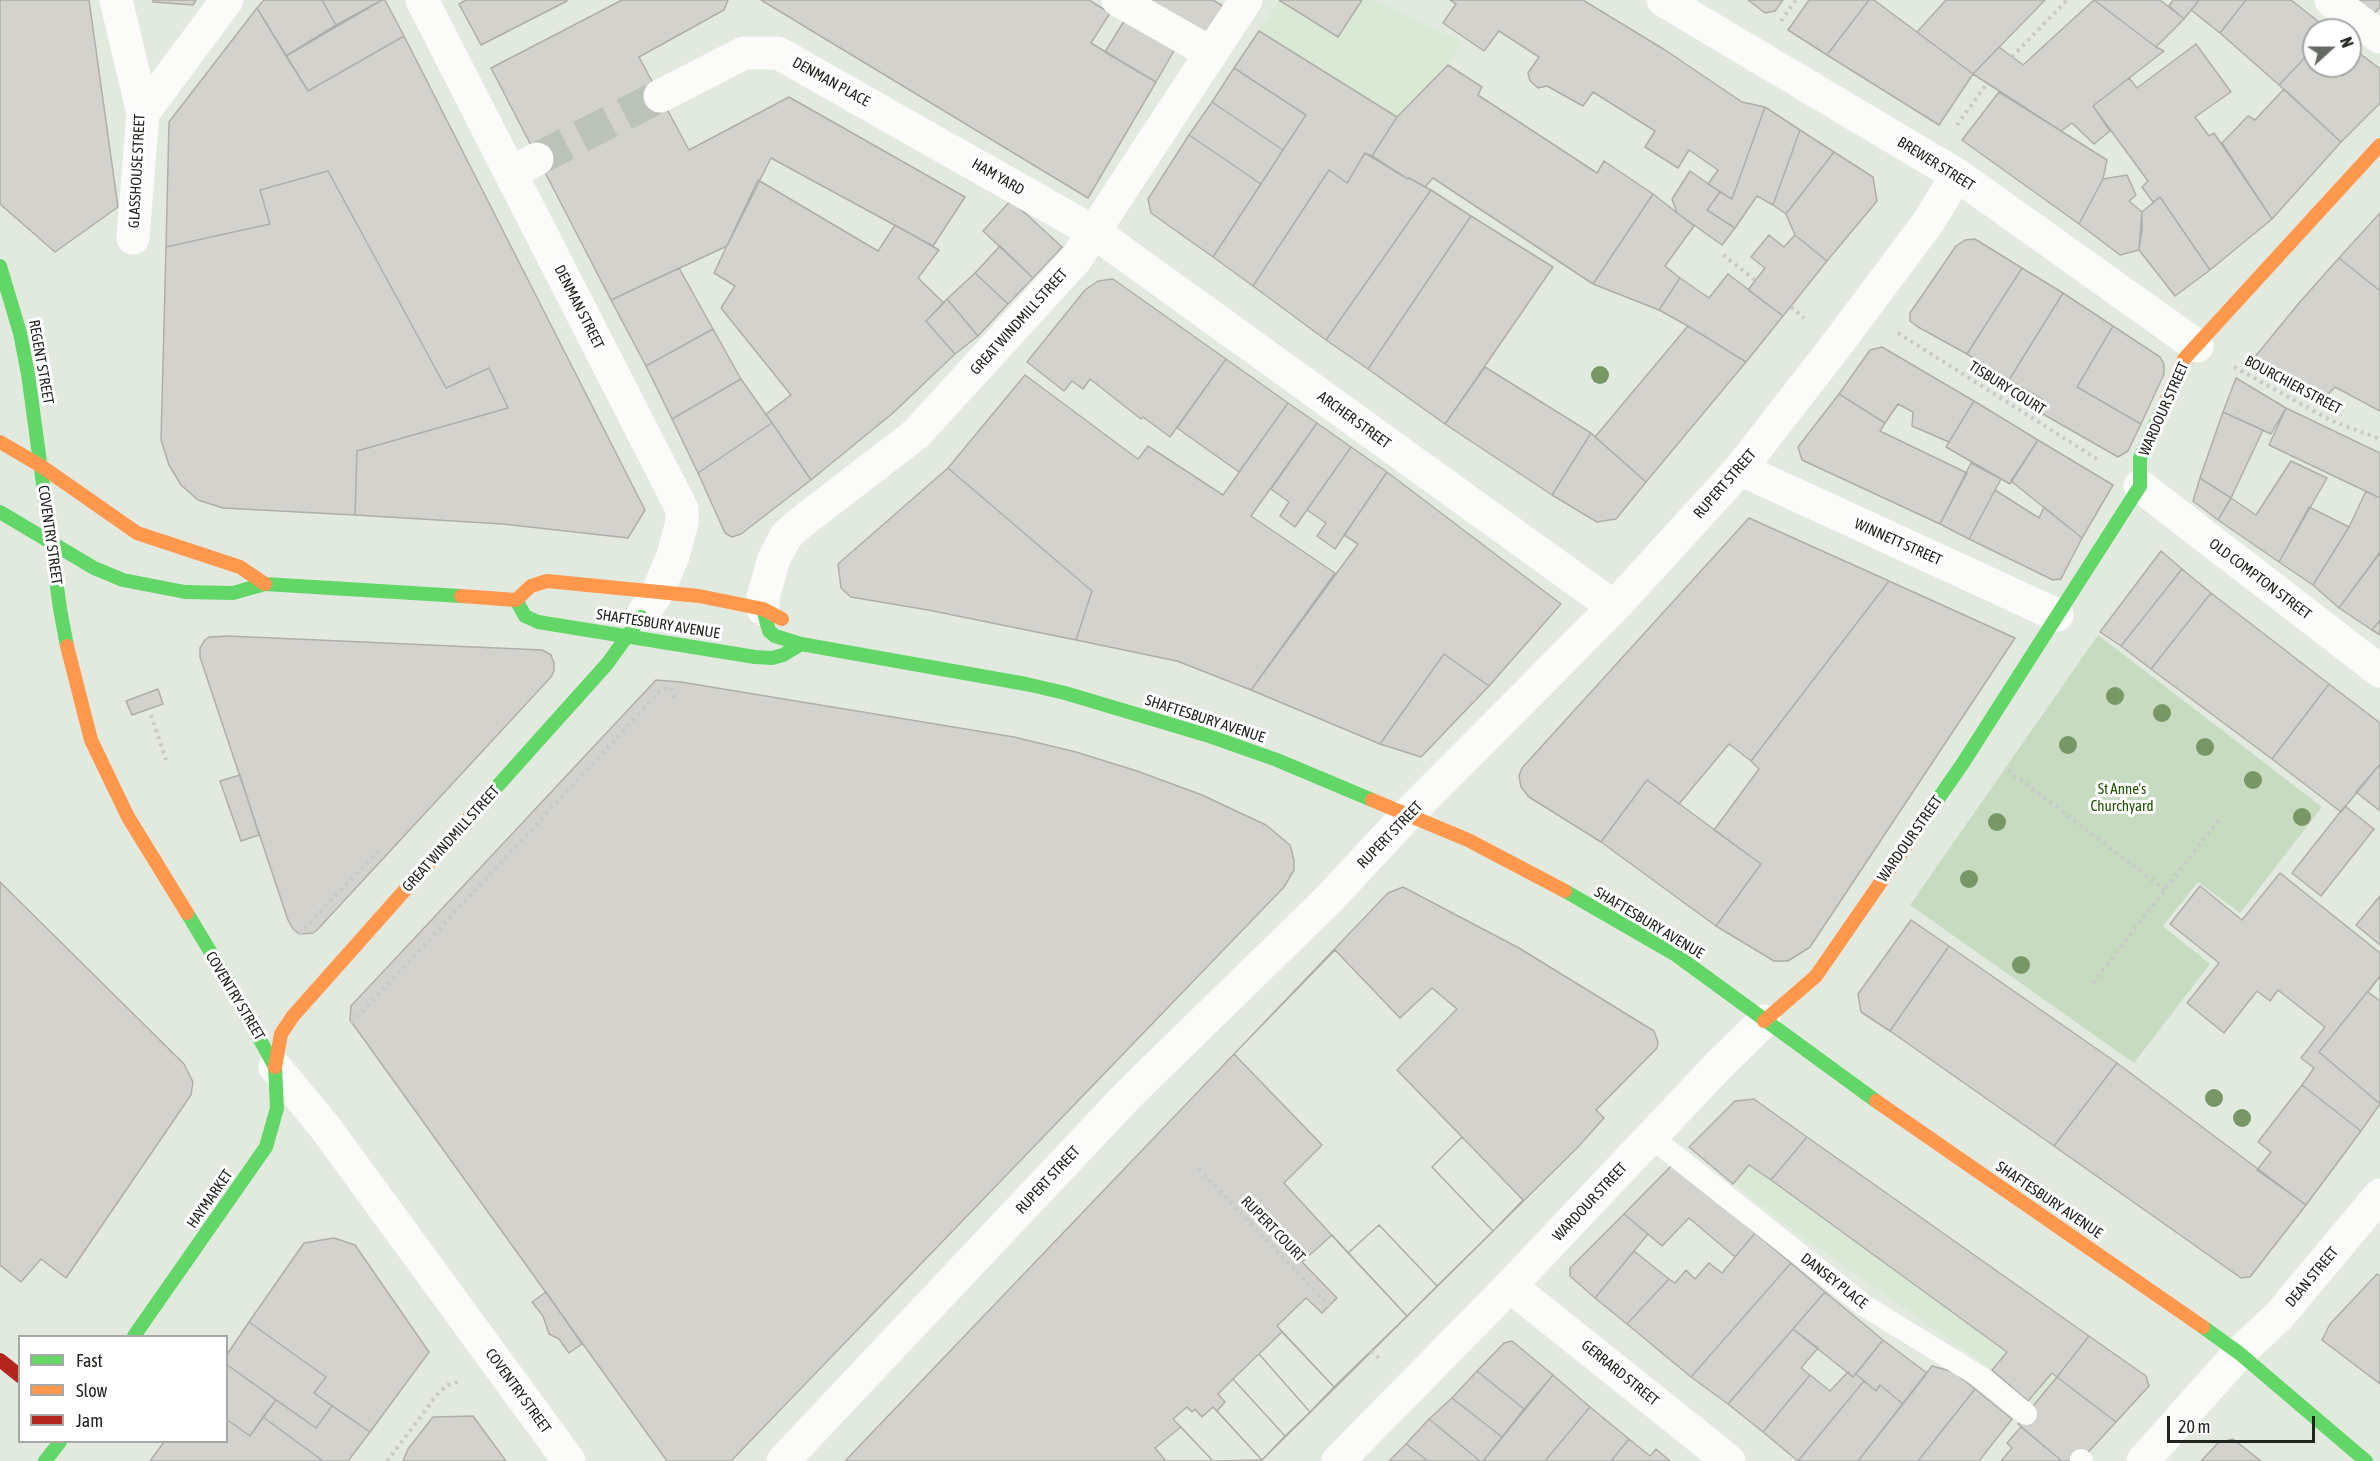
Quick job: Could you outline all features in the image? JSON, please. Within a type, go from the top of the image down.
[{"type":"main road","name":"WARDOUR STREET","points":[[1764,1021],[1816,976],[1963,763],[2140,486],[2140,458],[2184,360],[2380,145]]},
{"type":"main road","name":"REGENT STREET","points":[[0,266],[20,333],[40,466]]},
{"type":"main road","points":[[0,442],[40,466],[137,533],[240,567],[266,584]]},
{"type":"main road","name":"COVENTRY STREET","points":[[40,466],[50,543],[71,666],[91,740],[128,817],[225,976],[275,1067]]},
{"type":"main road","points":[[0,513],[94,568],[123,580],[174,590],[233,593],[266,584],[516,600]]},
{"type":"main road","name":"SHAFTESBURY AVENUE","points":[[801,644],[785,620],[763,609],[699,596],[642,615],[538,622],[525,616],[516,600],[531,586],[548,581],[642,615],[763,657],[783,655],[801,644],[1065,693],[1206,735],[1278,760],[1468,840],[1554,885],[1676,955],[1888,1110],[2197,1322],[2239,1353],[2366,1461]]},
{"type":"main road","name":"GREAT WINDMILL STREET","points":[[275,1067],[281,1034],[293,1016],[607,664],[642,615]]},
{"type":"main road","name":"HAYMARKET","points":[[135,1335],[266,1147],[277,1108],[275,1067]]},
{"type":"main road","points":[[0,1360],[18,1374]]},
{"type":"main road","points":[[45,1461],[59,1443]]},
{"type":"street","name":"GLASSHOUSE STREET","points":[[116,0],[142,113],[133,238]]},
{"type":"street","points":[[142,113],[227,0]]},
{"type":"street","name":"DENMAN STREET","points":[[422,0],[682,509],[679,538],[642,615]]},
{"type":"street","points":[[1118,0],[1211,53]]},
{"type":"street","name":"GREAT WINDMILL STREET","points":[[763,609],[763,597],[774,559],[786,536],[916,434],[1076,259],[1246,0]]},
{"type":"street","name":"BREWER STREET","points":[[1663,0],[1957,175],[2197,346]]},
{"type":"street","points":[[2331,0],[2380,37]]},
{"type":"street","name":"DENMAN PLACE","points":[[660,96],[744,53],[778,52],[901,122]]},
{"type":"street","name":"HAM YARD","points":[[901,122],[1094,232]]},
{"type":"street","name":"RUPERT STREET","points":[[783,1461],[1129,1094],[1328,900],[1408,814],[1614,607],[1740,469],[1929,221],[1957,175]]},
{"type":"street","name":"ARCHER STREET","points":[[1094,232],[1614,607]]},
{"type":"street","name":"WINNETT STREET","points":[[1740,469],[2057,615]]},
{"type":"street","name":"OLD COMPTON STREET","points":[[2140,486],[2380,671]]},
{"type":"street","name":"WARDOUR STREET","points":[[1338,1461],[1510,1286],[1650,1137],[1764,1021]]},
{"type":"street","name":"COVENTRY STREET","points":[[275,1067],[329,1132],[569,1461]]},
{"type":"street","name":"DEAN STREET","points":[[2143,1461],[2239,1353],[2279,1316],[2380,1195]]},
{"type":"street","name":"GERRARD STREET","points":[[1510,1286],[1729,1461]]},
{"type":"lane","name":"DANSEY PLACE","points":[[1650,1137],[1865,1306],[1982,1378],[2026,1414]]},
{"type":"path","points":[[2012,57],[2067,0]]},
{"type":"path","points":[[1723,255],[1755,280]]},
{"type":"path","name":"TISBURY COURT","points":[[1862,310],[2140,486]]},
{"type":"path","name":"BOURCHIER STREET","points":[[2197,346],[2330,420],[2380,439]]},
{"type":"path","points":[[352,1023],[660,691],[681,682]]},
{"type":"path","points":[[670,687],[675,699]]},
{"type":"path","points":[[151,715],[166,760]]},
{"type":"path","points":[[2005,768],[2165,890]]},
{"type":"path","points":[[2093,983],[2221,817]]},
{"type":"path","points":[[304,934],[306,928]]},
{"type":"path","name":"RUPERT COURT","points":[[1199,1169],[1329,1306]]},
{"type":"path","points":[[387,1461],[440,1391],[448,1385],[462,1381]]},
{"type":"shaded area","points":[[1279,0],[1338,37],[1362,0],[1374,0],[1463,42],[1448,65],[1397,117],[1372,156],[1365,153],[1261,184],[1234,68]]},
{"type":"shaded area","points":[[1754,1099],[2146,1376],[2149,1386],[2089,1452],[1992,1370],[1787,1226],[1689,1147]]},
{"type":"green space","name":"St Anne's Churchyard","points":[[2098,635],[2322,807],[2240,913],[2198,882],[2163,926],[2210,964],[2134,1063],[1910,905]]},
{"type":"building","points":[[0,0],[89,0],[118,207],[55,252],[0,204]]},
{"type":"building","points":[[153,0],[196,0],[193,5],[153,2]]},
{"type":"building","points":[[264,0],[322,0],[336,25],[286,56],[257,8]]},
{"type":"building","points":[[322,0],[382,0],[336,25]]},
{"type":"building","points":[[385,0],[404,36],[308,91],[286,56]]},
{"type":"building","points":[[466,0],[567,1],[481,45],[459,4]]},
{"type":"building","points":[[622,0],[728,0],[724,10],[639,57],[689,150],[789,97],[965,197],[933,246],[771,158],[727,246],[611,300],[491,68]]},
{"type":"building","points":[[761,0],[1089,0],[1110,13],[1091,43],[1156,82],[1088,198]]},
{"type":"building","points":[[1138,0],[1213,0],[1223,6],[1203,39]]},
{"type":"building","points":[[1279,0],[1362,0],[1338,37]]},
{"type":"building","points":[[1450,0],[1583,0],[1665,50],[1742,102],[1765,107],[1732,199],[1708,184],[1718,170],[1689,150],[1678,168],[1645,147],[1655,131],[1593,92],[1583,106],[1547,86],[1538,88],[1530,81],[1528,73],[1539,57],[1499,31],[1484,51],[1443,23],[1456,4]]},
{"type":"building","points":[[1748,0],[1783,0],[1775,11],[1765,13]]},
{"type":"building","points":[[1809,0],[1869,0],[1827,55],[1788,30]]},
{"type":"building","points":[[1869,0],[1874,0],[1973,74],[1939,125],[1827,55]]},
{"type":"building","points":[[1946,0],[2045,0],[1973,74],[1917,32]]},
{"type":"building","points":[[2094,0],[2164,51],[2093,106],[2110,131],[2094,144],[2072,123],[2061,131],[1973,74],[1999,47],[2023,65]]},
{"type":"building","points":[[2094,0],[2160,0],[2184,19],[2156,47]]},
{"type":"building","points":[[2173,0],[2199,0],[2184,19],[2169,6]]},
{"type":"building","points":[[2199,0],[2246,0],[2220,33],[2191,10]]},
{"type":"building","points":[[2246,0],[2291,0],[2314,18],[2302,18],[2302,61],[2279,85],[2220,33]]},
{"type":"building","points":[[2353,0],[2380,0],[2380,7],[2372,16]]},
{"type":"building","points":[[257,8],[308,91],[404,36],[645,510],[628,538],[503,524],[355,515],[357,451],[508,408],[489,368],[446,388],[328,171],[260,190],[270,224],[166,247],[169,122]]},
{"type":"building","points":[[1126,18],[1175,49],[1156,82],[1105,52]]},
{"type":"building","points":[[1259,31],[1397,117],[1372,156],[1365,153],[1347,183],[1329,170],[1253,286],[1213,257],[1306,115],[1234,68]]},
{"type":"building","points":[[2196,44],[2231,92],[2195,117],[2209,136],[2214,133],[2272,219],[2210,270],[2160,197],[2153,202],[2142,187],[2148,181],[2093,106],[2129,78],[2137,88]]},
{"type":"building","points":[[2362,55],[2380,69],[2380,103],[2341,142],[2279,85],[2302,61],[2302,78],[2362,78]]},
{"type":"building","points":[[1448,65],[1482,87],[1478,95],[1597,173],[1604,161],[1653,194],[1593,284],[1433,178],[1425,187],[1372,156],[1397,117]]},
{"type":"building","points":[[1234,68],[1306,115],[1283,150],[1212,102]]},
{"type":"building","points":[[2284,89],[2341,142],[2272,219],[2222,143],[2248,116],[2255,120]]},
{"type":"building","points":[[1999,92],[2107,160],[2103,179],[2079,224],[1962,140]]},
{"type":"building","points":[[1212,102],[1283,150],[1261,184],[1189,135]]},
{"type":"building","points":[[1765,107],[1800,130],[1773,205],[1757,196],[1735,228],[1707,210],[1720,192],[1732,199]]},
{"type":"building","points":[[1800,130],[1834,152],[1786,214],[1773,205]]},
{"type":"building","points":[[1189,135],[1261,184],[1213,257],[1151,213],[1148,199]]},
{"type":"building","points":[[1834,152],[1873,177],[1877,201],[1827,261],[1795,235],[1786,214]]},
{"type":"building","points":[[1365,153],[1431,190],[1326,340],[1253,286],[1329,170],[1347,183]]},
{"type":"building","points":[[328,171],[446,388],[489,368],[508,408],[357,451],[355,515],[223,508],[198,500],[181,485],[169,465],[161,440],[166,247],[270,224],[260,190]]},
{"type":"building","points":[[1690,171],[1720,192],[1707,210],[1735,228],[1722,245],[1677,213],[1672,199]]},
{"type":"building","points":[[2127,175],[2136,195],[2129,201],[2142,212],[2142,230],[2139,250],[2120,255],[2079,224],[2103,179]]},
{"type":"building","points":[[758,180],[878,251],[895,225],[939,250],[918,278],[944,303],[926,321],[955,354],[893,413],[811,480],[766,414],[791,395],[721,308],[735,286],[714,273]]},
{"type":"building","points":[[1431,190],[1471,216],[1368,369],[1326,340]]},
{"type":"building","points":[[1653,194],[1694,226],[1665,266],[1680,278],[1659,310],[1593,284]]},
{"type":"building","points":[[2160,197],[2210,270],[2175,296],[2139,250],[2142,212]]},
{"type":"building","points":[[1011,200],[1062,247],[1033,278],[983,231]]},
{"type":"building","points":[[2380,213],[2380,291],[2339,258]]},
{"type":"building","points":[[1471,216],[1553,267],[1445,424],[1368,369]]},
{"type":"building","points":[[1769,235],[1784,247],[1795,235],[1827,261],[1783,316],[1748,290],[1765,268],[1751,257]]},
{"type":"building","points":[[1975,239],[2022,268],[1967,354],[1918,327],[1910,321],[1910,313],[1956,246],[1965,240]]},
{"type":"building","points":[[1000,246],[1033,278],[1008,304],[975,273]]},
{"type":"building","points":[[2339,258],[2380,291],[2380,411],[2335,387],[2321,402],[2250,363]]},
{"type":"building","points":[[679,268],[713,329],[646,366],[611,300]]},
{"type":"building","points":[[2022,268],[2063,293],[2009,380],[1967,354]]},
{"type":"building","points":[[975,273],[1008,304],[978,336],[947,299]]},
{"type":"building","points":[[1728,274],[1783,316],[1746,362],[1659,310],[1680,278],[1709,298]]},
{"type":"building","points":[[1113,279],[1226,359],[1170,437],[1143,417],[1141,419],[1090,379],[1083,389],[1072,381],[1064,391],[1027,362],[1085,290],[1098,281]]},
{"type":"building","points":[[2063,293],[2113,326],[2077,387],[2141,424],[2128,451],[2118,457],[2036,410],[2042,399],[2009,380]]},
{"type":"building","points":[[947,299],[978,336],[955,354],[926,321]]},
{"type":"building","points":[[1688,326],[1746,362],[1646,482],[1595,437]]},
{"type":"building","points":[[2113,326],[2160,357],[2164,364],[2164,374],[2141,424],[2077,387]]},
{"type":"building","points":[[713,329],[741,379],[672,419],[646,366]]},
{"type":"building","points":[[1882,347],[1974,401],[1949,442],[1912,426],[1913,412],[1898,404],[1885,423],[1839,394],[1870,350]]},
{"type":"building","points":[[1226,359],[1288,403],[1239,472],[1177,428]]},
{"type":"building","points":[[1485,367],[1591,433],[1552,495],[1445,424]]},
{"type":"building","points":[[1025,375],[1138,459],[1148,446],[1223,495],[1288,403],[1317,423],[1251,516],[1335,573],[1251,690],[1177,661],[1076,640],[1092,591],[948,468]]},
{"type":"building","points":[[2236,378],[2286,408],[2271,434],[2223,412]]},
{"type":"building","points":[[741,379],[772,423],[698,473],[672,419]]},
{"type":"building","points":[[1839,394],[1885,423],[1880,431],[1967,473],[1940,524],[1802,460],[1798,447]]},
{"type":"building","points":[[1974,401],[2038,440],[2010,484],[1946,447]]},
{"type":"building","points":[[2286,408],[2380,453],[2380,498],[2269,445]]},
{"type":"building","points":[[2223,412],[2263,430],[2231,498],[2200,478]]},
{"type":"building","points":[[772,423],[811,480],[741,534],[732,537],[725,533],[698,473]]},
{"type":"building","points":[[1317,423],[1351,447],[1295,527],[1280,516],[1289,502],[1271,489]]},
{"type":"building","points":[[1591,433],[1646,482],[1616,519],[1597,522],[1552,495]]},
{"type":"building","points":[[2038,440],[2113,485],[2082,538],[2011,481]]},
{"type":"building","points":[[1351,447],[1387,472],[1335,549],[1317,536],[1326,523],[1307,510]]},
{"type":"building","points":[[2291,461],[2327,478],[2279,562],[2218,520],[2231,498],[2256,515]]},
{"type":"building","points":[[1971,463],[2001,479],[1969,539],[1940,524]]},
{"type":"building","points":[[948,468],[1092,591],[1076,640],[851,597],[841,588],[838,564]]},
{"type":"building","points":[[1387,472],[1561,604],[1489,686],[1444,654],[1380,744],[1251,690],[1358,544],[1344,535]]},
{"type":"building","points":[[2200,478],[2231,498],[2218,520],[2193,501]]},
{"type":"building","points":[[1995,490],[2039,518],[2044,507],[2082,538],[2061,579],[2053,580],[1969,539]]},
{"type":"building","points":[[2366,491],[2380,498],[2380,552],[2339,608],[2313,585],[2349,527]]},
{"type":"building","points":[[2309,507],[2349,527],[2313,585],[2279,562]]},
{"type":"building","points":[[1749,518],[1889,581],[1751,761],[1729,744],[1679,804],[1647,780],[1601,842],[1529,797],[1521,787],[1519,776],[1522,768]]},
{"type":"building","points":[[2161,551],[2182,569],[2121,646],[2100,632]]},
{"type":"building","points":[[2380,553],[2380,620],[2372,630],[2339,608]]},
{"type":"building","points":[[2182,569],[2211,593],[2151,669],[2121,646]]},
{"type":"building","points":[[1889,581],[2015,638],[1810,947],[1788,961],[1774,961],[1716,926],[1761,864],[1714,830],[1759,769],[1751,761]]},
{"type":"building","points":[[2211,593],[2329,684],[2272,759],[2151,669]]},
{"type":"building","points":[[2380,620],[2380,635],[2372,630]]},
{"type":"building","points":[[209,637],[542,650],[551,655],[554,671],[551,677],[317,930],[313,933],[299,934],[288,920],[200,657],[200,648]]},
{"type":"building","points":[[1444,654],[1489,686],[1421,757],[1380,744]]},
{"type":"building","points":[[656,680],[681,682],[1014,737],[1076,752],[1202,795],[1266,825],[1290,845],[1294,860],[1294,870],[1284,887],[731,1461],[667,1461],[350,1020],[351,1006]]},
{"type":"building","points":[[2329,684],[2380,723],[2380,764],[2341,812],[2272,759]]},
{"type":"building","points":[[158,689],[163,704],[132,715],[126,701]]},
{"type":"building","points":[[2380,764],[2380,811],[2356,792]]},
{"type":"building","points":[[240,775],[259,835],[241,841],[220,781]]},
{"type":"building","points":[[1647,780],[1761,864],[1716,926],[1601,842]]},
{"type":"building","points":[[2345,806],[2374,829],[2321,896],[2292,873]]},
{"type":"building","points":[[2280,873],[2380,953],[2380,976],[2319,1052],[2380,1104],[2361,1131],[2302,1085],[2314,1068],[2301,1058],[2325,1027],[2278,990],[2270,1001],[2257,991],[2224,1033],[2187,1003],[2219,963],[2170,924],[2200,886],[2242,920]]},
{"type":"building","points":[[0,882],[184,1064],[193,1082],[191,1095],[66,1278],[41,1259],[21,1282],[0,1265]]},
{"type":"building","points":[[1403,887],[1519,948],[1654,1031],[1658,1042],[1657,1048],[1596,1110],[1604,1118],[1578,1147],[1261,1461],[845,1461],[1388,893]]},
{"type":"building","points":[[2380,896],[2380,945],[2356,925]]},
{"type":"building","points":[[1911,920],[1949,946],[1890,1031],[1861,1012],[1858,994]]},
{"type":"building","points":[[1949,946],[2117,1063],[2054,1146],[1890,1031]]},
{"type":"building","points":[[1335,950],[1400,1018],[1432,988],[1457,1009],[1397,1070],[1462,1137],[1432,1167],[1493,1231],[1437,1286],[1379,1225],[1348,1253],[1284,1183],[1322,1145],[1234,1054]]},
{"type":"building","points":[[2380,976],[2380,1104],[2319,1052]]},
{"type":"building","points":[[2380,976],[2380,1001],[2368,992]]},
{"type":"building","points":[[2117,1063],[2306,1205],[2250,1277],[2241,1278],[2054,1146]]},
{"type":"building","points":[[2302,1085],[2361,1131],[2306,1205],[2257,1170],[2271,1152],[2258,1142]]},
{"type":"building","points":[[1754,1099],[1807,1137],[1771,1180],[1749,1165],[1733,1184],[1689,1147],[1735,1101]]},
{"type":"building","points":[[1462,1137],[1523,1200],[1493,1231],[1432,1167]]},
{"type":"building","points":[[1807,1137],[2089,1336],[2057,1377],[2052,1373],[2028,1401],[1992,1370],[2007,1352],[1771,1180]]},
{"type":"building","points":[[1673,1164],[1755,1233],[1735,1257],[1689,1218],[1662,1246],[1624,1214]]},
{"type":"building","points":[[1624,1214],[1648,1234],[1595,1298],[1570,1276],[1570,1268]]},
{"type":"building","points":[[1379,1225],[1437,1286],[1407,1316],[1348,1253]]},
{"type":"building","points":[[1755,1233],[1791,1263],[1691,1377],[1627,1324],[1669,1279],[1675,1283],[1686,1270],[1695,1279],[1709,1263],[1722,1273]]},
{"type":"building","points":[[1332,1235],[1407,1316],[1334,1387],[1277,1326],[1306,1298],[1322,1313],[1337,1298],[1302,1262]]},
{"type":"building","points":[[334,1238],[355,1245],[429,1352],[370,1432],[314,1393],[326,1377],[249,1322],[304,1243]]},
{"type":"building","points":[[1634,1251],[1669,1279],[1627,1324],[1595,1298]]},
{"type":"building","points":[[1791,1263],[1825,1292],[1728,1404],[1691,1377]]},
{"type":"building","points":[[2377,1274],[2380,1276],[2380,1384],[2322,1340],[2330,1324]]},
{"type":"building","points":[[546,1292],[582,1344],[569,1353],[559,1339],[549,1334],[543,1316],[532,1302]]},
{"type":"building","points":[[1825,1292],[1883,1340],[1853,1377],[1793,1329]]},
{"type":"building","points":[[249,1322],[326,1377],[314,1393],[332,1406],[316,1428],[228,1365],[228,1353]]},
{"type":"building","points":[[1793,1329],[1818,1348],[1801,1368],[1810,1375],[1763,1432],[1728,1404]]},
{"type":"building","points":[[1282,1332],[1334,1387],[1310,1412],[1259,1354]]},
{"type":"building","points":[[2089,1336],[2146,1376],[2149,1386],[2116,1422],[2057,1377]]},
{"type":"building","points":[[1883,1340],[1927,1373],[1903,1404],[1880,1385],[1876,1391],[1856,1374]]},
{"type":"building","points":[[1512,1341],[1553,1375],[1524,1409],[1477,1371],[1504,1343]]},
{"type":"building","points":[[1259,1354],[1310,1412],[1285,1436],[1233,1379]]},
{"type":"building","points":[[228,1365],[276,1400],[250,1436],[228,1420]]},
{"type":"building","points":[[1932,1366],[1954,1372],[1975,1389],[1918,1461],[1858,1461]]},
{"type":"building","points":[[1477,1371],[1524,1409],[1502,1437],[1452,1398]]},
{"type":"building","points":[[1848,1372],[1853,1377],[1856,1374],[1864,1381],[1798,1461],[1763,1432],[1810,1375],[1830,1391]]},
{"type":"building","points":[[1553,1375],[1590,1407],[1545,1461],[1483,1461]]},
{"type":"building","points":[[2057,1377],[2116,1422],[2080,1461],[2062,1461],[2018,1424]]},
{"type":"building","points":[[1233,1379],[1285,1436],[1262,1460],[1217,1411],[1225,1402],[1218,1394]]},
{"type":"building","points":[[1864,1381],[1876,1391],[1880,1385],[1903,1404],[1858,1461],[1798,1461]]},
{"type":"building","points":[[1975,1389],[2012,1419],[1979,1461],[1918,1461]]},
{"type":"building","points":[[1452,1398],[1502,1437],[1483,1461],[1480,1461],[1429,1419]]},
{"type":"building","points":[[276,1400],[316,1428],[332,1406],[370,1432],[348,1461],[323,1461],[263,1417]]},
{"type":"building","points":[[1187,1407],[1192,1412],[1195,1409],[1202,1417],[1213,1407],[1262,1460],[1213,1461],[1173,1419]]},
{"type":"building","points":[[1590,1407],[1629,1439],[1611,1461],[1545,1461]]},
{"type":"building","points":[[473,1416],[506,1461],[403,1461],[408,1449],[433,1417]]},
{"type":"building","points":[[263,1417],[323,1461],[150,1461],[163,1443],[228,1443],[228,1420],[250,1436]]},
{"type":"building","points":[[1429,1419],[1480,1461],[1428,1461],[1406,1444]]},
{"type":"building","points":[[1181,1427],[1213,1461],[1166,1461],[1155,1448]]},
{"type":"building","points":[[2021,1427],[2062,1461],[2001,1461],[2012,1448],[2007,1443]]},
{"type":"building","points":[[1629,1439],[1650,1456],[1656,1449],[1670,1461],[1611,1461]]},
{"type":"building","points":[[2233,1439],[2261,1461],[2201,1461],[2218,1443]]},
{"type":"building","points":[[1406,1444],[1428,1461],[1389,1461]]},
{"type":"tunnel","points":[[537,159],[660,96]]},
{"type":"traffic: fast","points":[[0,266],[20,333],[28,374],[67,646]]},
{"type":"traffic: fast","points":[[1916,831],[1963,763],[2140,486],[2140,458],[2165,403]]},
{"type":"traffic: fast","points":[[0,512],[94,568],[123,580],[185,592],[233,593],[265,584],[461,596]]},
{"type":"traffic: fast","points":[[516,600],[525,616],[538,622],[755,657],[772,658],[783,655],[801,644]]},
{"type":"traffic: fast","points":[[763,609],[769,631],[775,636],[801,644],[1065,693],[1206,735],[1277,760],[1372,800]]},
{"type":"traffic: fast","points":[[485,800],[607,664],[641,617]]},
{"type":"traffic: fast","points":[[1565,891],[1676,955],[1876,1101]]},
{"type":"traffic: fast","points":[[135,1335],[266,1147],[277,1108],[275,1067],[187,913]]},
{"type":"traffic: fast","points":[[2203,1327],[2239,1353],[2366,1461]]},
{"type":"traffic: fast","points":[[45,1461],[59,1443]]},
{"type":"traffic: slow","points":[[2165,403],[2184,359],[2380,145]]},
{"type":"traffic: slow","points":[[0,442],[41,466],[137,533],[240,567],[265,584]]},
{"type":"traffic: slow","points":[[461,596],[516,600],[531,586],[547,581],[699,596],[763,609],[782,619]]},
{"type":"traffic: slow","points":[[67,646],[91,740],[128,817],[187,913]]},
{"type":"traffic: slow","points":[[275,1067],[281,1034],[293,1016],[485,800]]},
{"type":"traffic: slow","points":[[1372,800],[1468,840],[1565,891]]},
{"type":"traffic: slow","points":[[1764,1021],[1816,976],[1916,831]]},
{"type":"traffic: slow","points":[[1876,1101],[2203,1327]]},
{"type":"traffic: jam","points":[[0,1360],[18,1374]]}]
